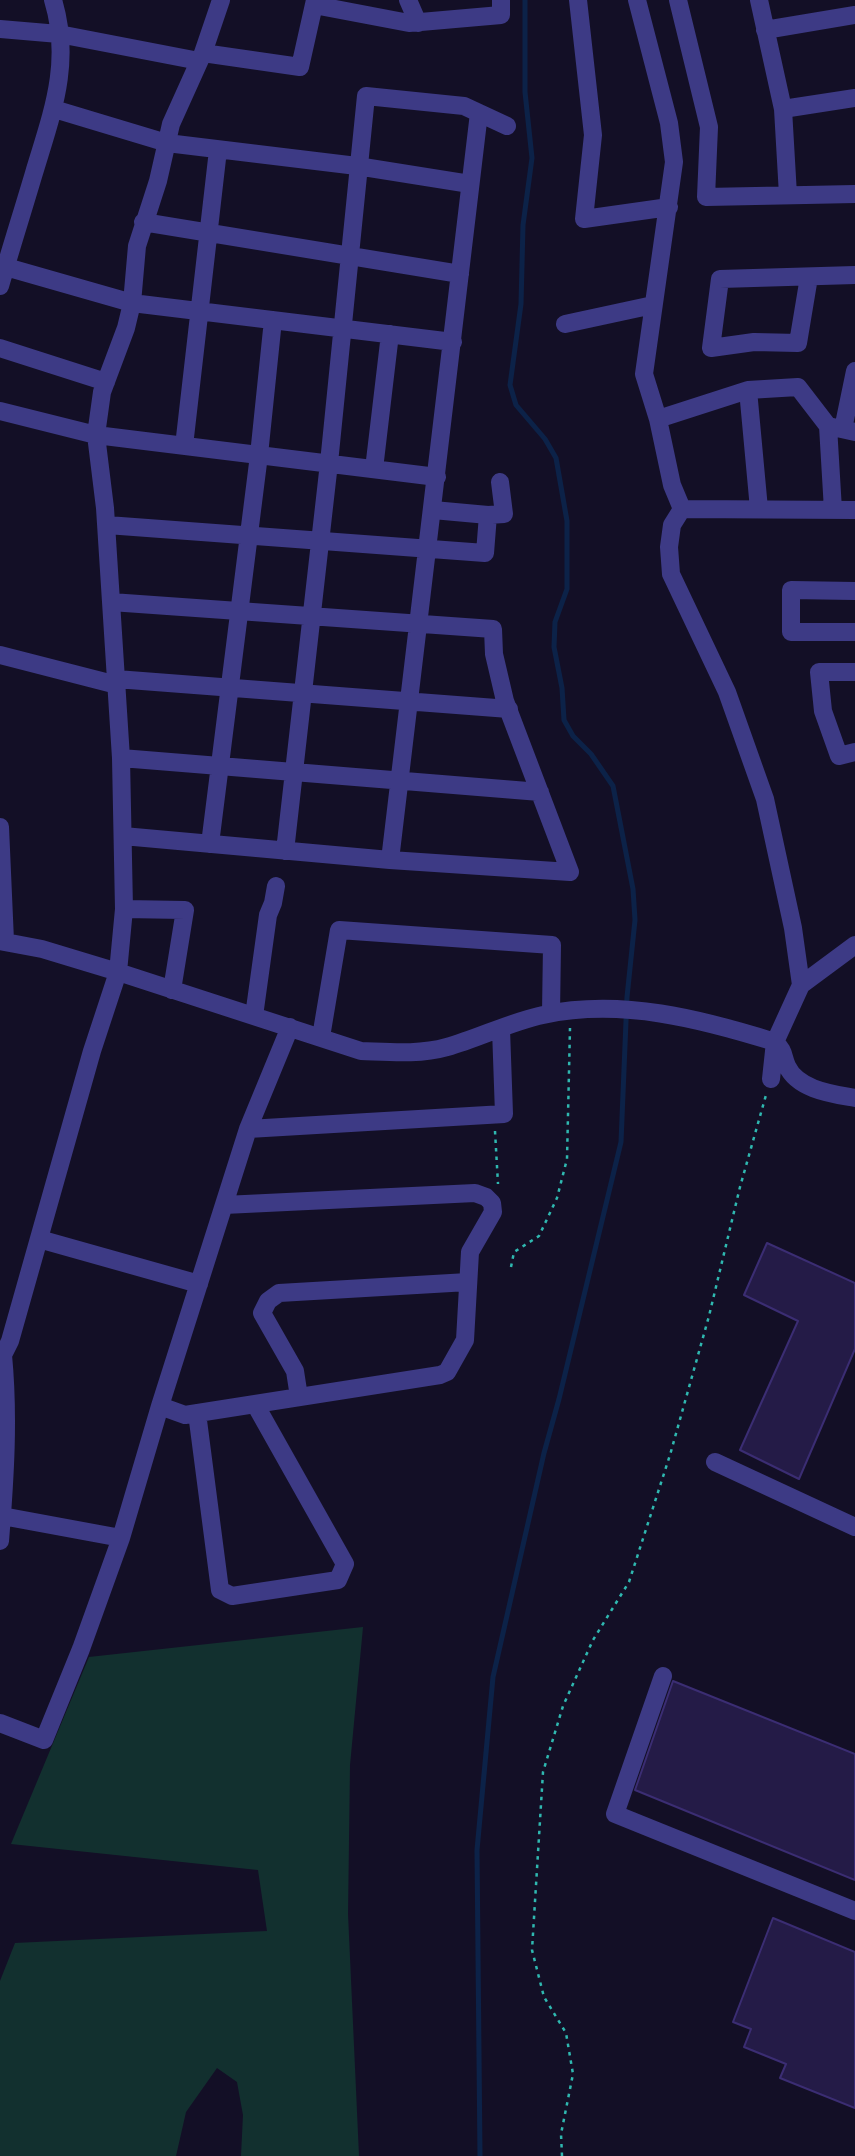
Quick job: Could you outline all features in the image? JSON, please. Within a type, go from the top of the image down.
[{"type":"street","points":[[0,286],[58,96],[61,55],[58,16],[53,0]]},
{"type":"street","points":[[0,1541],[7,1448],[1,1352],[10,1341],[92,1051],[118,972],[124,909],[121,758],[107,525],[96,435],[102,392],[126,328],[132,303],[137,246],[158,181],[171,124],[201,57],[221,0]]},
{"type":"street","points":[[408,0],[418,23]]},
{"type":"street","points":[[0,29],[59,34],[201,57],[300,67],[314,3],[418,23],[501,15],[501,0]]},
{"type":"street","points":[[578,0],[593,135],[584,219],[668,206]]},
{"type":"street","points":[[637,0],[669,123],[674,162],[644,374],[658,419],[672,485],[682,509]]},
{"type":"street","points":[[678,0],[709,127],[706,197],[855,194]]},
{"type":"street","points":[[759,0],[783,109],[788,195]]},
{"type":"street","points":[[765,30],[855,15]]},
{"type":"street","points":[[285,851],[321,540],[366,96],[464,106],[507,126]]},
{"type":"street","points":[[783,109],[855,98]]},
{"type":"street","points":[[54,109],[167,143],[357,166],[470,184]]},
{"type":"street","points":[[390,860],[479,113]]},
{"type":"street","points":[[184,446],[218,150]]},
{"type":"street","points":[[143,222],[460,274]]},
{"type":"street","points":[[6,267],[132,303],[453,342]]},
{"type":"street","points":[[809,277],[798,343],[754,342],[711,348],[720,279],[855,275]]},
{"type":"street","points":[[565,324],[653,305]]},
{"type":"street","points":[[210,844],[259,455],[273,320]]},
{"type":"street","points":[[374,469],[390,334]]},
{"type":"street","points":[[0,348],[106,382]]},
{"type":"street","points":[[833,510],[842,429],[855,371]]},
{"type":"street","points":[[658,419],[748,390],[798,387],[842,429]]},
{"type":"street","points":[[748,390],[759,509]]},
{"type":"street","points":[[0,411],[96,435],[437,477]]},
{"type":"street","points":[[433,509],[488,515],[505,514],[500,482]]},
{"type":"street","points":[[682,509],[855,510]]},
{"type":"street","points":[[682,509],[672,525],[669,547],[671,574],[727,692],[765,799],[793,928],[801,985]]},
{"type":"street","points":[[107,525],[485,552],[488,515]]},
{"type":"street","points":[[855,590],[791,590],[791,632],[855,632]]},
{"type":"street","points":[[111,603],[493,629],[494,654],[509,709],[570,872],[390,860],[123,836]]},
{"type":"street","points":[[0,655],[116,682],[509,709]]},
{"type":"street","points":[[855,672],[819,672],[823,711],[839,756],[855,752]]},
{"type":"street","points":[[121,758],[540,792]]},
{"type":"street","points":[[0,827],[2,941],[42,949],[118,972],[361,1051],[402,1053],[444,1048],[551,1013],[570,1010],[606,1007],[646,1011],[775,1042],[784,1050],[788,1067],[795,1077],[815,1089],[855,1098]]},
{"type":"street","points":[[254,1016],[268,915],[276,886]]},
{"type":"street","points":[[124,909],[185,910],[172,990]]},
{"type":"street","points":[[321,1037],[338,930],[552,944],[551,1013]]},
{"type":"street","points":[[771,1079],[775,1042],[801,985],[855,945]]},
{"type":"street","points":[[0,1723],[44,1740],[81,1649],[121,1538],[248,1129],[290,1027]]},
{"type":"street","points":[[248,1129],[504,1114],[501,1029]]},
{"type":"street","points":[[160,1406],[185,1415],[447,1372],[465,1340],[470,1252],[493,1212],[492,1203],[486,1197],[475,1193],[224,1205]]},
{"type":"street","points":[[39,1239],[199,1284]]},
{"type":"street","points":[[299,1396],[295,1371],[262,1313],[268,1301],[279,1293],[468,1282]]},
{"type":"street","points":[[197,1413],[220,1590],[232,1596],[338,1580],[345,1564],[256,1404]]},
{"type":"street","points":[[715,1462],[855,1527]]},
{"type":"street","points":[[2,1516],[121,1538]]},
{"type":"street","points":[[663,1676],[615,1814],[855,1911]]},
{"type":"path","points":[[511,1267],[514,1252],[540,1236],[557,1198],[567,1159],[570,1010]]},
{"type":"path","points":[[562,2156],[561,2134],[573,2074],[566,2033],[544,1997],[532,1950],[543,1772],[563,1706],[593,1640],[629,1582],[670,1455],[709,1317],[740,1187],[771,1079]]},
{"type":"path","points":[[486,1197],[499,1183],[494,1114]]},
{"type":"green space","points":[[363,1627],[350,1765],[348,1914],[359,2156],[241,2156],[243,2115],[237,2082],[217,2068],[186,2112],[176,2156],[0,2156],[0,1981],[15,1943],[267,1931],[258,1870],[11,1844],[89,1657]]},
{"type":"building","points":[[767,1243],[855,1283],[855,1349],[799,1479],[740,1450],[798,1321],[744,1295]]},
{"type":"building","points":[[673,1681],[855,1754],[855,1880],[635,1790]]},
{"type":"building","points":[[773,1918],[855,1952],[855,2108],[780,2078],[786,2064],[744,2047],[751,2029],[733,2022]]},
{"type":"waterway","points":[[480,2156],[477,1850],[493,1677],[544,1453],[621,1142],[627,997],[635,920],[633,889],[613,786],[591,754],[573,736],[564,720],[562,688],[554,647],[555,622],[567,589],[567,521],[556,458],[545,439],[516,405],[510,385],[521,304],[523,225],[532,158],[525,92],[525,0]]}]
